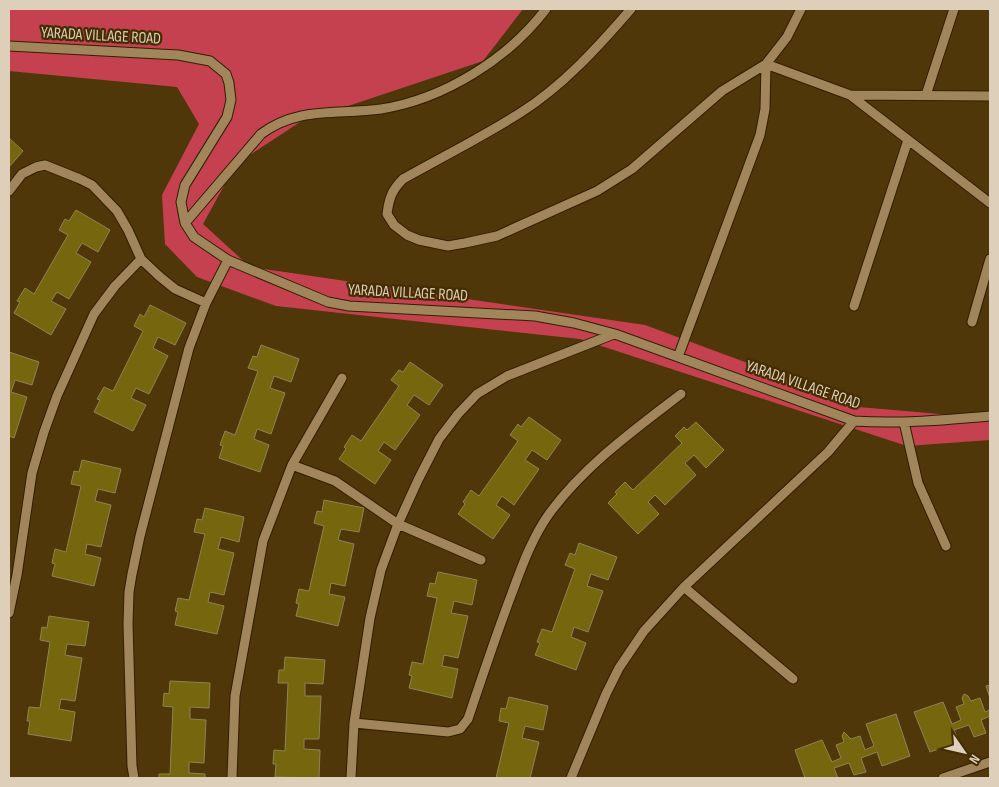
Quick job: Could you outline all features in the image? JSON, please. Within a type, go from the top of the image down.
[{"type":"street","points":[[185,224],[261,134],[272,126],[302,114],[382,109],[430,96],[451,86],[504,53],[524,35],[546,9]]},
{"type":"street","points":[[630,9],[598,47],[549,91],[521,113],[403,179],[394,188],[388,203],[387,214],[394,225],[407,235],[419,240],[448,246],[465,244],[505,232],[597,191],[632,169],[722,91],[766,64],[787,37],[801,9]]},
{"type":"street","points":[[926,95],[954,9]]},
{"type":"street","name":"YARADA VILLAGE ROAD","points":[[9,46],[178,55],[210,61],[226,74],[231,100],[227,117],[185,185],[181,202],[185,224],[194,237],[228,260],[328,302],[348,306],[535,316],[574,323],[614,334],[854,421],[883,423],[990,416]]},
{"type":"street","points":[[766,64],[850,95],[990,204]]},
{"type":"street","points":[[678,357],[760,135],[765,109],[766,64]]},
{"type":"street","points":[[850,95],[990,96]]},
{"type":"street","points":[[854,306],[908,140]]},
{"type":"street","points":[[9,191],[22,174],[45,165],[80,178],[92,185],[117,211],[141,259],[175,288],[206,303]]},
{"type":"street","points":[[9,613],[17,575],[32,473],[50,414],[94,314],[115,286],[141,259]]},
{"type":"street","points":[[972,322],[990,259]]},
{"type":"street","points":[[134,778],[128,634],[129,592],[140,536],[189,348],[206,303],[228,260]]},
{"type":"street","points":[[351,778],[354,723],[370,618],[381,570],[398,524],[418,480],[440,439],[458,414],[477,394],[507,376],[614,334]]},
{"type":"street","points":[[232,778],[235,696],[263,541],[292,465],[342,378]]},
{"type":"street","points":[[354,723],[448,732],[460,729],[468,719],[496,636],[524,562],[549,514],[568,491],[628,435],[681,394]]},
{"type":"street","points":[[571,778],[606,694],[619,668],[644,632],[684,587],[822,458],[854,421]]},
{"type":"street","points":[[904,422],[918,483],[946,546]]},
{"type":"street","points":[[292,465],[336,480],[398,524],[480,560]]},
{"type":"street","points":[[684,587],[793,679]]},
{"type":"street","points":[[943,778],[990,762]]},
{"type":"shaded area","points":[[9,9],[523,9],[483,61],[300,122],[236,164],[203,224],[250,267],[645,325],[858,407],[975,417],[990,414],[990,440],[907,446],[580,339],[276,306],[197,277],[165,244],[162,195],[199,124],[177,87],[9,71]]},
{"type":"building","points":[[9,138],[23,151],[9,167]]},
{"type":"building","points":[[76,210],[110,230],[98,252],[82,243],[76,253],[91,262],[69,299],[57,292],[51,301],[66,309],[51,335],[14,313],[20,302],[17,301],[25,288],[34,294],[68,235],[59,230],[65,219],[69,221]]},
{"type":"building","points":[[150,305],[186,323],[175,345],[158,337],[153,348],[168,356],[149,394],[136,388],[131,398],[146,405],[133,431],[94,412],[100,400],[97,399],[104,387],[113,391],[143,331],[134,326],[140,314],[144,317]]},
{"type":"building","points":[[261,345],[299,359],[291,382],[274,376],[270,388],[285,393],[271,434],[257,429],[254,439],[269,445],[260,472],[219,458],[223,446],[220,445],[225,431],[235,435],[258,371],[248,368],[253,356],[257,357]]},
{"type":"building","points":[[9,352],[39,362],[32,385],[15,380],[11,392],[27,397],[14,438],[9,436]]},
{"type":"building","points":[[410,362],[443,385],[429,405],[414,395],[407,405],[420,415],[395,450],[384,442],[378,451],[391,460],[375,484],[339,459],[352,435],[361,441],[399,386],[391,380],[399,370],[403,372]]},
{"type":"building","points":[[529,417],[561,440],[547,460],[532,450],[525,460],[539,469],[514,505],[502,496],[496,505],[510,515],[493,539],[458,514],[471,490],[479,496],[518,441],[510,435],[518,424],[521,427]]},
{"type":"building","points":[[696,422],[724,450],[706,468],[694,455],[685,463],[696,475],[665,505],[655,495],[648,502],[659,514],[638,534],[608,503],[625,482],[633,490],[682,443],[675,436],[684,427],[687,430]]},
{"type":"building","points":[[82,460],[121,469],[115,493],[98,489],[95,501],[111,505],[101,547],[87,544],[85,554],[101,558],[94,586],[52,576],[55,564],[52,563],[55,549],[66,552],[81,486],[71,484],[74,471],[79,472]]},
{"type":"building","points":[[324,500],[364,508],[359,532],[341,529],[338,540],[354,544],[345,586],[331,583],[329,594],[345,597],[338,626],[296,616],[299,604],[296,603],[299,589],[309,591],[324,526],[314,523],[317,511],[322,512]]},
{"type":"building","points":[[205,508],[244,517],[239,542],[221,537],[218,549],[234,553],[224,595],[210,592],[208,602],[224,606],[217,634],[175,625],[178,612],[175,611],[178,598],[189,600],[205,534],[194,532],[197,519],[202,520]]},
{"type":"building","points":[[579,543],[617,557],[608,580],[591,574],[587,586],[603,591],[588,632],[574,627],[571,637],[586,643],[576,670],[535,655],[540,643],[537,642],[542,629],[552,632],[575,569],[565,565],[570,553],[575,555]]},
{"type":"building","points":[[438,572],[477,580],[472,605],[454,601],[451,613],[468,616],[458,658],[444,655],[442,666],[458,669],[452,698],[409,688],[412,676],[409,675],[412,662],[423,664],[437,598],[427,596],[430,583],[435,584]]},
{"type":"building","points":[[49,616],[89,622],[85,646],[67,644],[65,655],[82,658],[75,701],[61,699],[59,709],[75,712],[71,741],[28,734],[30,721],[27,721],[29,707],[40,708],[50,642],[40,640],[42,627],[47,628]]},
{"type":"building","points":[[285,657],[325,660],[323,684],[305,683],[305,696],[321,696],[319,739],[304,739],[304,749],[320,750],[319,778],[275,777],[276,764],[273,764],[274,750],[285,751],[288,683],[278,683],[279,670],[284,670]]},
{"type":"building","points":[[170,681],[210,683],[209,708],[190,707],[190,719],[206,720],[204,763],[189,762],[189,773],[205,774],[205,778],[159,778],[159,774],[170,774],[173,707],[163,706],[164,693],[169,694]]},
{"type":"building","points":[[990,685],[990,698],[986,686]]},
{"type":"building","points":[[964,694],[971,701],[980,698],[985,712],[990,710],[990,716],[981,720],[986,733],[974,737],[969,725],[954,730],[959,742],[930,752],[914,712],[943,702],[952,724],[961,720],[956,707],[964,704],[962,698]]},
{"type":"building","points":[[509,697],[548,706],[543,730],[525,726],[522,738],[539,742],[530,778],[496,778],[509,723],[499,721],[501,708],[506,709]]},
{"type":"building","points":[[896,714],[910,756],[882,766],[877,752],[861,758],[866,772],[854,775],[849,763],[834,768],[838,778],[805,778],[795,750],[822,740],[832,762],[841,758],[836,745],[844,742],[842,736],[844,732],[851,739],[860,736],[865,750],[874,746],[866,724]]}]
